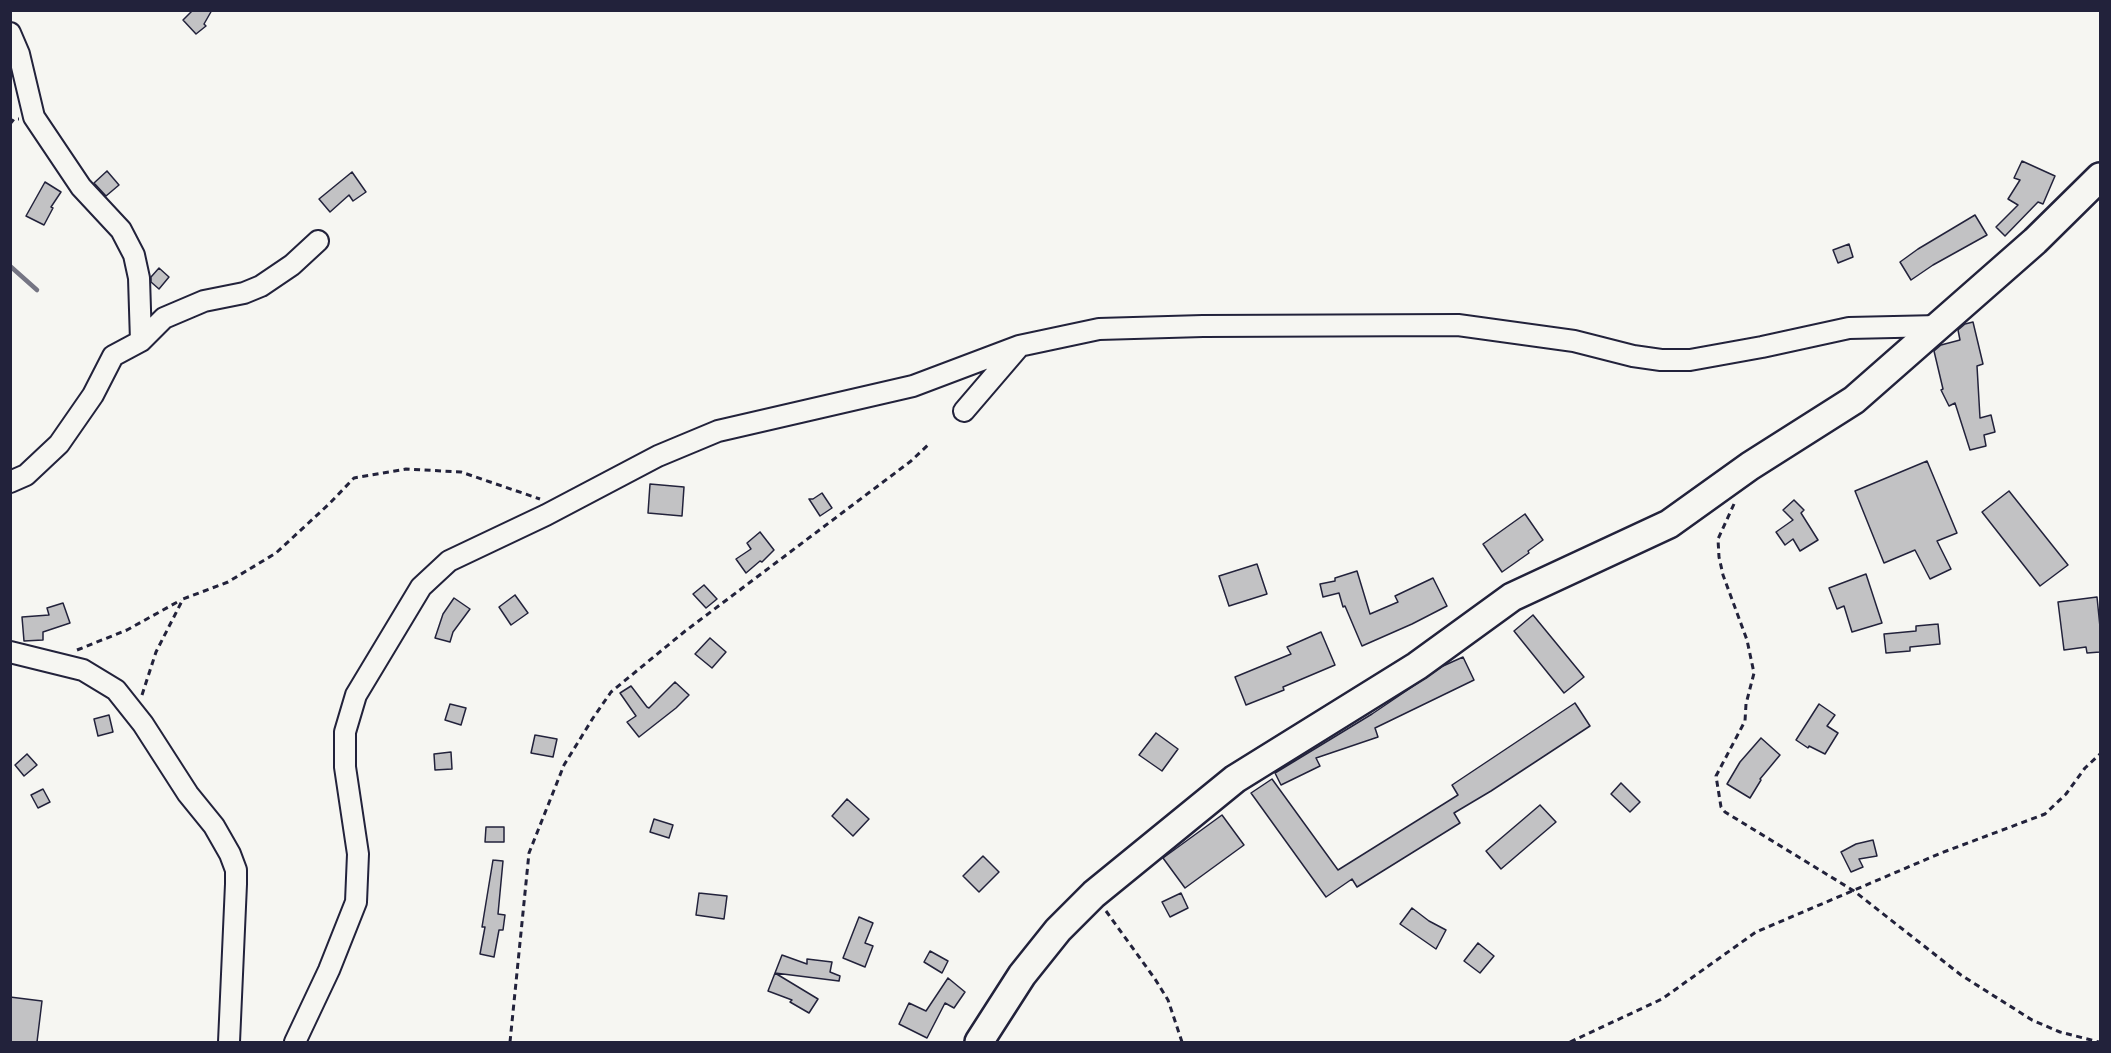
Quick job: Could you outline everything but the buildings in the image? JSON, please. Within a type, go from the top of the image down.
[{"type":"street","points":[[10,33],[19,54],[34,117],[81,186],[122,230],[134,255],[139,278],[141,341]]},
{"type":"street","points":[[979,1042],[1022,975],[1058,930],[1095,894],[1235,778],[1417,666],[1512,597],[1669,524],[1750,466],[1854,400],[2035,241],[2100,177]]},
{"type":"street","points":[[10,482],[26,475],[59,444],[93,395],[113,356],[141,341],[164,318],[204,301],[244,293],[261,286],[292,265],[318,241]]},
{"type":"street","points":[[295,1042],[356,902],[358,854],[345,755],[345,732],[356,695],[421,586],[449,561],[563,506],[658,456],[718,431],[913,386],[1019,346],[1100,329],[1418,324],[1469,327],[1574,341],[1633,356],[1661,360],[1690,360],[1849,328],[1939,326]]},
{"type":"street","points":[[964,411],[1019,346]]},
{"type":"street","points":[[10,652],[83,670],[116,690],[135,714],[188,794],[214,826],[230,854],[236,870],[236,921],[228,1042]]},
{"type":"path","points":[[510,1042],[530,854],[564,765],[592,718],[611,692],[684,632],[911,461],[928,445]]},
{"type":"path","points":[[72,651],[126,630],[183,599],[228,582],[276,553],[354,478],[406,469],[460,472],[563,506]]},
{"type":"path","points":[[1736,497],[1718,539],[1719,557],[1747,640],[1754,673],[1746,704],[1745,721],[1716,776],[1721,807],[1725,812],[1854,891],[1961,975],[2032,1020],[2060,1032],[2099,1042]]},
{"type":"path","points":[[135,714],[156,652],[183,599]]},
{"type":"path","points":[[1570,1042],[1662,999],[1756,932],[1941,853],[2045,814],[2066,794],[2085,768],[2100,754]]},
{"type":"path","points":[[1095,894],[1168,1000],[1182,1042]]},
{"type":"waterway","points":[[10,266],[37,290]]}]
